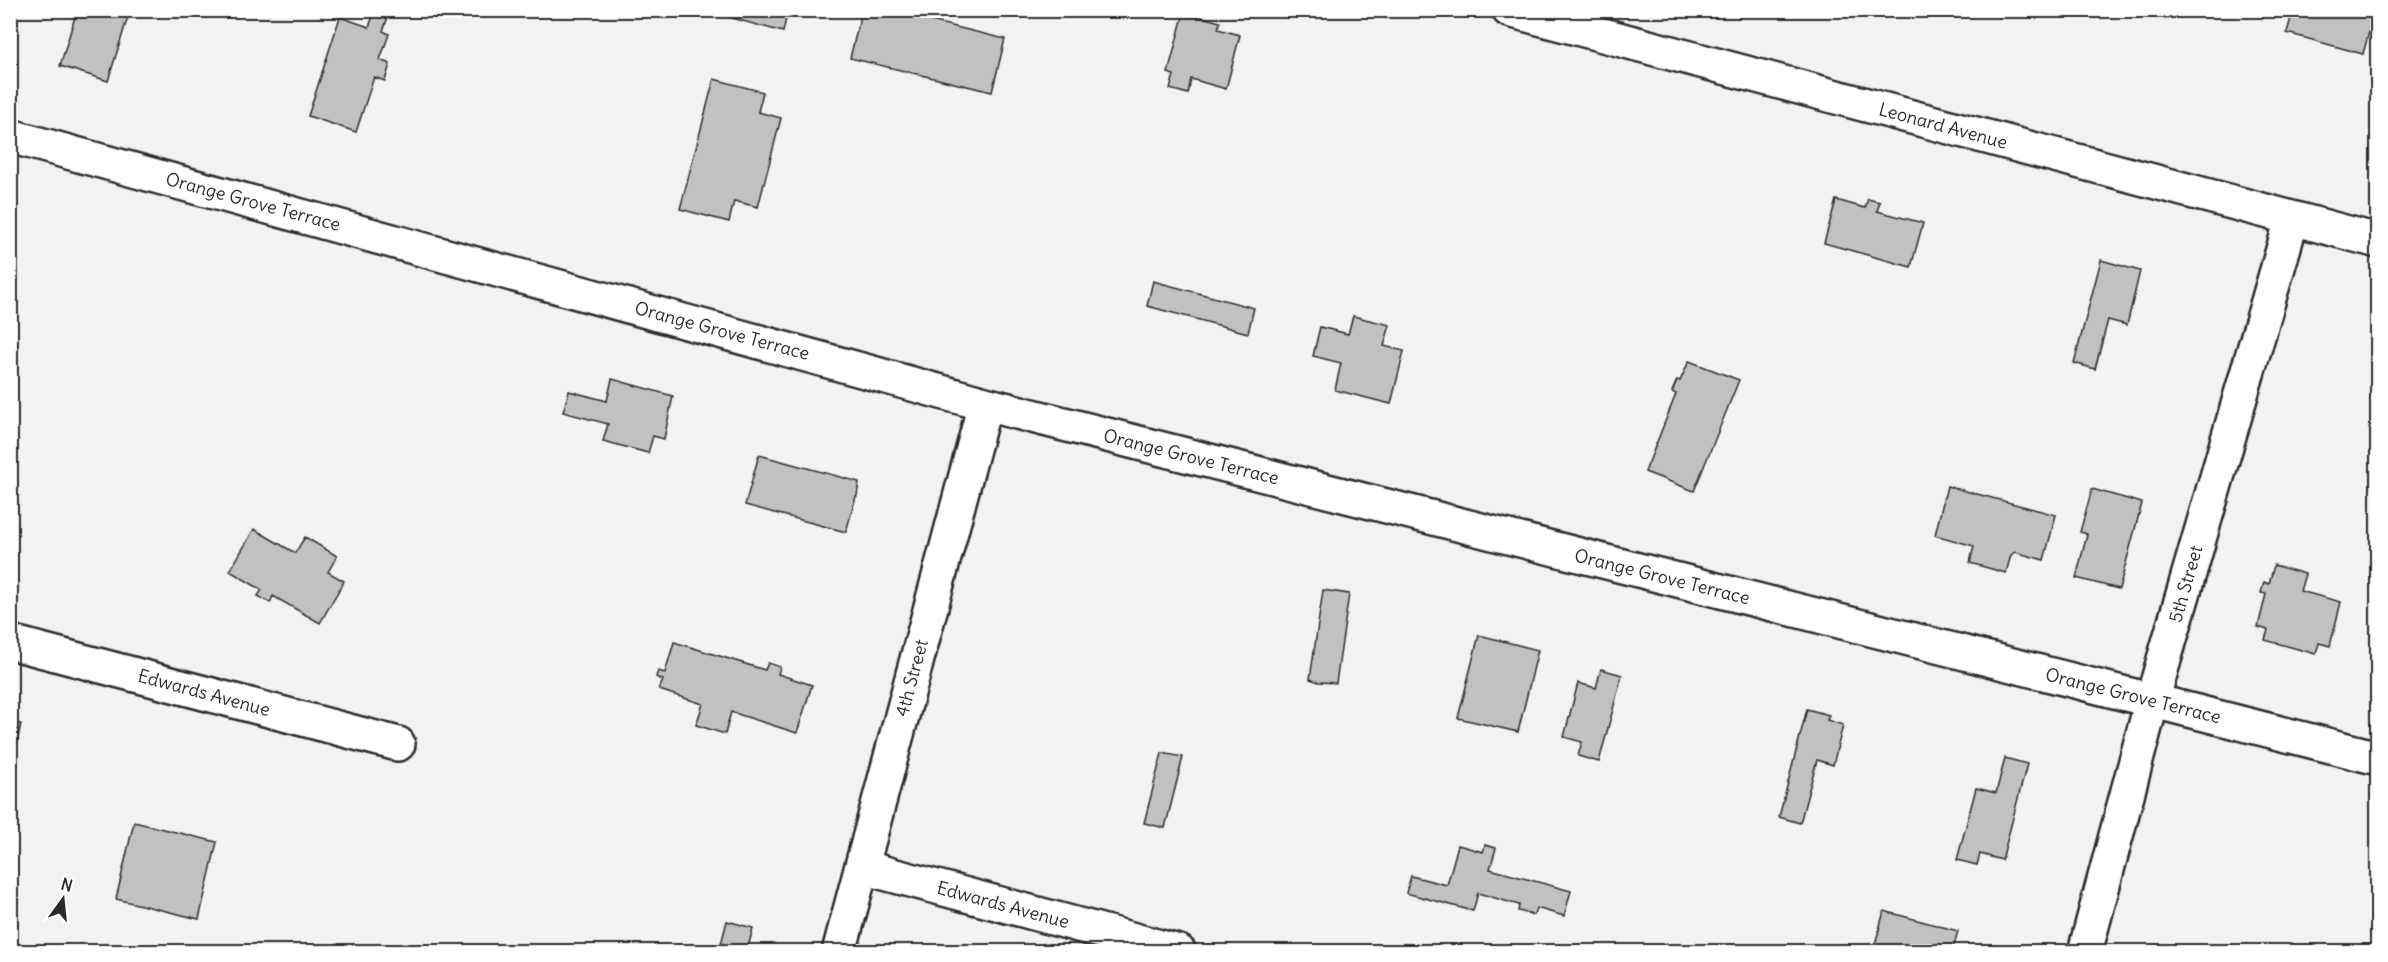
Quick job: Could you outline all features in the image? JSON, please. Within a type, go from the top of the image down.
[{"type":"street","name":"Leonard Avenue","points":[[1509,10],[2378,241]]},
{"type":"street","name":"Orange Grove Terrace","points":[[10,135],[985,404],[2378,758]]},
{"type":"street","name":"5th Street","points":[[2085,951],[2152,701],[2292,219]]},
{"type":"street","name":"4th Street","points":[[839,951],[985,404]]},
{"type":"street","name":"Edwards Avenue","points":[[10,642],[398,744]]},
{"type":"street","name":"Edwards Avenue","points":[[862,867],[1179,951]]},
{"type":"building","points":[[77,10],[130,10],[108,81],[60,66]]},
{"type":"building","points":[[703,10],[788,10],[783,32]]},
{"type":"building","points":[[862,10],[886,10],[1005,39],[992,92],[850,58]]},
{"type":"building","points":[[2293,10],[2375,10],[2363,54],[2287,33]]},
{"type":"building","points":[[1184,12],[1220,22],[1218,29],[1240,35],[1226,89],[1191,79],[1188,94],[1170,89],[1174,75],[1168,73]]},
{"type":"building","points":[[374,13],[388,17],[383,31],[389,34],[380,60],[390,64],[385,81],[374,77],[356,132],[308,116],[340,17],[369,27]]},
{"type":"building","points":[[714,79],[763,92],[758,112],[781,118],[758,207],[734,201],[729,222],[680,209]]},
{"type":"building","points":[[1868,199],[1880,202],[1877,211],[1923,223],[1911,267],[1824,243],[1836,200],[1865,208]]},
{"type":"building","points":[[2101,260],[2140,271],[2127,325],[2108,320],[2095,369],[2074,363]]},
{"type":"building","points":[[1153,281],[1254,308],[1248,333],[1147,306]]},
{"type":"building","points":[[1353,316],[1390,325],[1384,346],[1404,351],[1391,404],[1335,390],[1341,363],[1313,356],[1320,327],[1348,334]]},
{"type":"building","points":[[1689,361],[1739,380],[1694,491],[1645,472],[1676,394],[1672,392]]},
{"type":"building","points":[[612,379],[673,396],[664,439],[653,436],[648,453],[603,441],[608,424],[563,412],[569,391],[607,401]]},
{"type":"building","points":[[759,455],[859,482],[846,532],[745,505]]},
{"type":"building","points":[[1947,486],[2056,515],[2044,560],[2015,552],[2011,555],[2006,573],[1970,563],[1974,546],[1935,535]]},
{"type":"building","points":[[2092,489],[2142,503],[2119,589],[2076,578],[2087,534],[2080,532]]},
{"type":"building","points":[[254,529],[295,553],[305,537],[337,556],[328,572],[344,581],[320,623],[273,596],[270,603],[258,596],[262,590],[230,571]]},
{"type":"building","points":[[2274,565],[2305,574],[2300,591],[2341,602],[2330,646],[2319,643],[2316,654],[2265,640],[2268,630],[2258,627],[2266,594],[2261,593],[2264,582],[2269,584]]},
{"type":"building","points":[[1323,590],[1349,594],[1336,683],[1310,679]]},
{"type":"building","points":[[1479,635],[1538,650],[1518,732],[1458,718]]},
{"type":"building","points":[[674,642],[765,670],[768,663],[780,667],[778,674],[812,685],[797,733],[731,712],[725,734],[696,725],[703,704],[659,690],[663,680],[656,677],[658,671],[665,673]]},
{"type":"building","points":[[1601,669],[1622,675],[1599,762],[1578,756],[1582,742],[1564,737],[1578,683],[1596,688]]},
{"type":"building","points":[[1807,709],[1829,715],[1827,720],[1843,725],[1833,765],[1817,760],[1800,823],[1779,817]]},
{"type":"building","points":[[10,721],[21,724],[10,773]]},
{"type":"building","points":[[1162,753],[1183,757],[1165,828],[1144,823]]},
{"type":"building","points":[[2005,758],[2027,764],[2002,860],[1980,854],[1977,865],[1957,860],[1976,788],[1996,793]]},
{"type":"building","points":[[134,822],[217,842],[199,919],[116,899]]},
{"type":"building","points":[[1458,845],[1483,852],[1485,845],[1496,848],[1490,869],[1571,891],[1564,916],[1536,908],[1534,915],[1518,911],[1519,905],[1478,893],[1473,911],[1406,893],[1411,876],[1447,885]]},
{"type":"building","points":[[1884,911],[1958,931],[1952,952],[1873,952]]},
{"type":"building","points":[[727,921],[753,928],[747,952],[719,952]]}]
